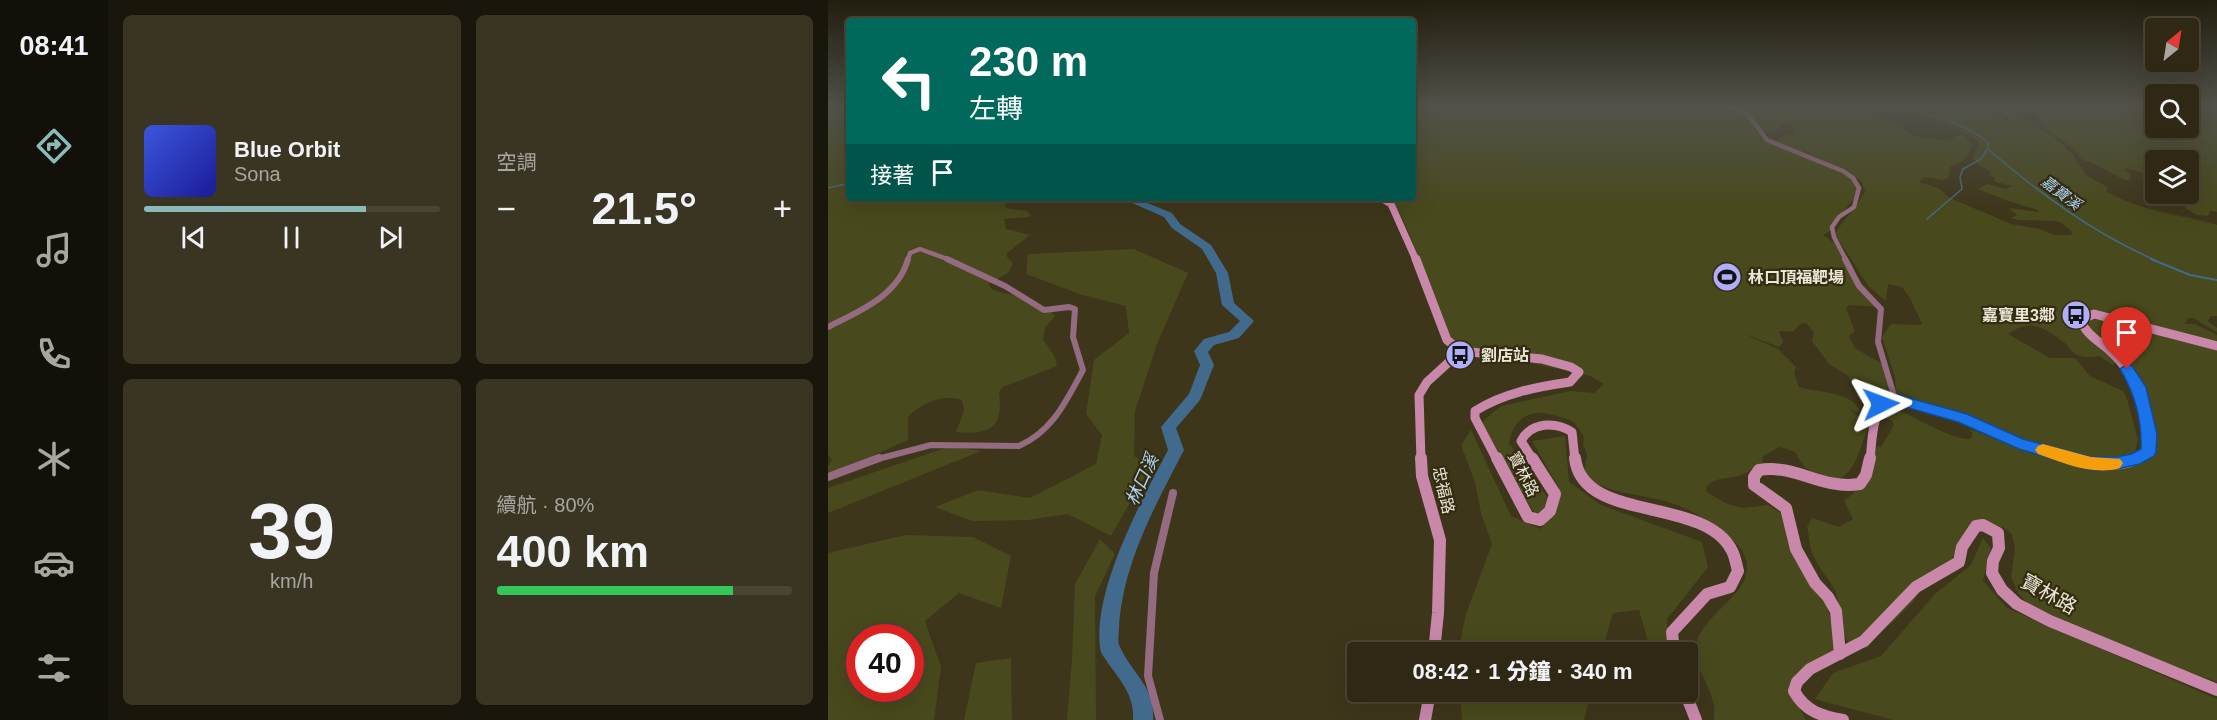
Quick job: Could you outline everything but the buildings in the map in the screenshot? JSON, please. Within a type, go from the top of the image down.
[{"type":"main road","points":[[1386,201],[1391,204],[1419,266],[1447,340],[1461,351]]},
{"type":"main road","points":[[1840,654],[1836,611],[1828,597],[1815,583],[1796,549],[1786,508],[1765,495],[1754,484],[1754,477],[1759,470],[1779,467],[1838,488],[1860,484],[1869,470],[1877,409],[1887,400],[1895,399],[1962,418],[2019,444],[2091,464],[2135,460],[2148,452],[2149,434],[2139,387],[2127,369],[2090,335],[2080,320],[2094,315],[2217,346]]},
{"type":"main road","name":"忠福路","points":[[1435,642],[1440,540],[1422,476],[1419,395],[1427,382],[1461,351]]},
{"type":"main road","name":"寶林路","points":[[1461,351],[1548,361],[1573,367],[1579,372],[1570,382],[1534,387],[1491,400],[1475,411],[1475,418],[1528,517],[1540,520],[1547,515],[1556,494],[1521,441],[1523,435],[1531,427],[1559,425],[1572,432],[1576,468],[1590,488],[1619,501],[1688,518],[1712,530],[1731,548],[1738,572],[1730,587],[1707,594],[1672,632],[1673,642]]},
{"type":"main road","name":"寶林路","points":[[1843,720],[1824,717],[1807,710],[1794,691],[1796,681],[1803,673],[1854,648],[1880,630],[1913,590],[1959,562],[1962,547],[1969,534],[1976,526],[1983,525],[1992,529],[2000,538],[1999,548],[1990,565],[1993,575],[2006,595],[2019,605],[2064,627],[2217,690]]},
{"type":"main road","points":[[1425,720],[1428,702]]},
{"type":"main road","points":[[1689,702],[1696,720]]},
{"type":"street","points":[[1768,141],[1843,171],[1853,178],[1859,188],[1854,207],[1839,217],[1832,227],[1834,237],[1859,286],[1881,309],[1878,342],[1895,399]]},
{"type":"street","points":[[828,327],[880,300],[893,287],[908,264],[910,253],[920,249],[932,252],[1005,286],[1044,310],[1075,309],[1072,330],[1075,350],[1083,369],[1054,421],[1039,437],[1027,444],[1019,446],[930,445],[897,453],[828,477]]},
{"type":"street","points":[[1160,720],[1148,676],[1154,573],[1173,493]]},
{"type":"shaded area","points":[[828,141],[846,141],[846,201],[1006,201],[1005,208],[1027,211],[1031,215],[1004,219],[1006,229],[1030,235],[1007,253],[1007,257],[1013,263],[1008,273],[988,284],[993,290],[1042,306],[1055,316],[1045,328],[1043,339],[1055,357],[1057,366],[1003,387],[999,392],[999,414],[996,422],[985,430],[968,433],[956,432],[964,411],[962,400],[940,399],[920,408],[908,417],[908,440],[828,476],[828,466],[832,460],[828,455]]},
{"type":"shaded area","points":[[1416,141],[1769,141],[1840,171],[1857,182],[1858,194],[1844,211],[1835,228],[1823,235],[1837,245],[1843,261],[1881,305],[1878,307],[1849,305],[1846,308],[1855,331],[1849,336],[1855,348],[1884,365],[1893,395],[1880,401],[1874,407],[1864,403],[1861,398],[1864,390],[1852,382],[1847,375],[1829,364],[1812,341],[1814,333],[1806,323],[1800,324],[1793,332],[1779,331],[1783,342],[1779,347],[1742,333],[1778,349],[1796,367],[1794,373],[1799,387],[1833,393],[1849,399],[1860,411],[1857,413],[1847,406],[1869,425],[1854,464],[1842,477],[1833,479],[1812,473],[1795,452],[1780,447],[1763,456],[1762,463],[1746,473],[1719,479],[1706,488],[1707,492],[1725,503],[1742,508],[1768,505],[1788,518],[1811,582],[1826,601],[1836,643],[1833,658],[1814,669],[1798,691],[1800,709],[1806,720],[1714,720],[1714,704],[1698,664],[1697,641],[1707,623],[1743,583],[1747,562],[1743,552],[1718,528],[1687,509],[1661,500],[1620,492],[1592,481],[1584,474],[1587,455],[1583,444],[1584,437],[1578,427],[1568,419],[1550,414],[1533,414],[1520,420],[1511,434],[1509,443],[1549,500],[1550,508],[1539,514],[1534,512],[1483,432],[1481,425],[1501,406],[1571,391],[1594,393],[1604,384],[1590,376],[1454,346],[1442,326],[1418,256],[1402,219],[1390,201],[1416,201]]},
{"type":"shaded area","points":[[1968,141],[1973,146],[1963,161],[1950,167],[1949,178],[1943,180],[1924,177],[1919,182],[1938,188],[1950,198],[2011,224],[2040,229],[2054,235],[2071,235],[2072,232],[2062,223],[2055,221],[2010,218],[2017,215],[2008,208],[2039,212],[1978,189],[1987,184],[2006,189],[2012,186],[1996,182],[1994,180],[1996,178],[1989,175],[1991,172],[1979,165],[1973,158],[1978,141],[2058,141],[2073,155],[2086,175],[2107,187],[2106,191],[2119,198],[2146,208],[2217,225],[2217,316],[2211,316],[2208,321],[2217,328],[2217,332],[2193,318],[2188,318],[2185,324],[2195,324],[2217,335],[2217,344],[2093,313],[2080,328],[2115,362],[2113,365],[2099,356],[2087,357],[2074,353],[2058,338],[2038,327],[2024,326],[2008,334],[2050,358],[2075,358],[2090,376],[2123,391],[2138,440],[2135,452],[2113,458],[2053,452],[1986,431],[1903,399],[1896,392],[1895,377],[1882,337],[1891,324],[1922,324],[1902,287],[1888,284],[1886,301],[1869,287],[1836,236],[1836,232],[1865,191],[1862,181],[1817,157],[1776,142]]},
{"type":"shaded area","points":[[2062,141],[2217,141],[2217,212],[2210,211],[2208,216],[2197,215],[2185,208],[2187,204],[2199,204],[2200,200],[2199,191],[2202,191],[2199,189],[2199,150],[2145,150],[2145,173],[2126,168],[2124,170],[2131,175],[2128,181],[2082,160],[2074,149]]},
{"type":"shaded area","points":[[1134,249],[1188,273],[1157,344],[1135,411],[1134,456],[1150,467],[1111,536],[1068,514],[1028,520],[972,521],[935,507],[978,490],[1030,498],[1096,464],[1102,435],[1086,414],[1094,360],[1129,333],[1126,306],[1082,295],[1026,274],[1028,254]]},
{"type":"shaded area","points":[[2092,319],[2118,323],[2217,348],[2217,682],[2124,648],[2028,604],[2018,593],[2011,577],[2015,549],[2012,534],[1990,523],[1976,526],[1949,563],[1924,581],[1913,602],[1880,632],[1867,648],[1849,643],[1842,627],[1838,598],[1813,555],[1807,527],[1812,518],[1839,527],[1853,519],[1844,501],[1866,478],[1873,464],[1877,446],[1881,447],[1894,425],[1892,421],[1881,416],[1885,404],[1952,435],[1970,439],[1972,432],[1968,429],[2058,461],[2088,465],[2141,461],[2147,430],[2139,403],[2129,388],[2129,376],[2090,328],[2088,321]]},
{"type":"shaded area","points":[[1471,430],[1511,516],[1541,529],[1550,516],[1559,488],[1532,441],[1565,436],[1569,482],[1601,505],[1702,542],[1708,567],[1667,619],[1667,642],[1648,642],[1639,610],[1613,613],[1605,642],[1460,642],[1466,614],[1492,544],[1481,513],[1475,482],[1461,445]]},
{"type":"shaded area","points":[[951,446],[981,451],[828,513],[828,488]]},
{"type":"shaded area","points":[[906,535],[973,537],[1011,556],[1001,608],[959,593],[925,621],[941,667],[934,720],[828,720],[828,553]]},
{"type":"shaded area","points":[[1983,538],[1991,548],[1983,581],[2007,608],[2217,699],[2217,720],[1893,720],[1815,699],[1833,673],[1881,656],[1935,594],[1971,565]]},
{"type":"shaded area","points":[[1100,539],[1115,554],[1095,596],[1096,720],[1067,720],[1075,584]]},
{"type":"shaded area","points":[[1011,658],[1012,720],[964,720],[976,663]]},
{"type":"shaded area","points":[[1461,702],[1588,702],[1584,720],[1462,720]]},
{"type":"waterway","name":"嘉寶溪","points":[[1986,141],[1988,149],[2067,211],[2088,225],[2155,260]]},
{"type":"waterway","points":[[1927,219],[1962,189],[1960,177],[1963,169],[1981,159],[1987,150]]},
{"type":"waterway","points":[[828,188],[846,184]]},
{"type":"waterway","name":"林口溪","points":[[1133,201],[1168,215],[1176,226],[1207,247],[1222,273],[1228,305],[1248,321],[1234,335],[1209,342],[1201,351],[1207,365],[1195,396],[1168,427],[1176,450],[1149,502],[1118,577],[1111,609],[1109,648],[1131,679],[1144,706],[1143,720]]},
{"type":"waterway","name":"嘉寶溪","points":[[2151,259],[2190,275],[2217,280]]},
{"type":"slow traffic","points":[[2043,450],[2091,464],[2115,463]]},
{"type":"place","name":"林口頂福靶場","points":[[1727,277]]},
{"type":"place","name":"嘉寶里3鄰","points":[[2076,315]]},
{"type":"place","name":"劉店站","points":[[1460,355]]},
{"type":"route","points":[[1881,404],[1895,399],[1962,418],[2019,444],[2091,464],[2117,463],[2135,460],[2148,452],[2149,434],[2139,387],[2127,369]]}]
